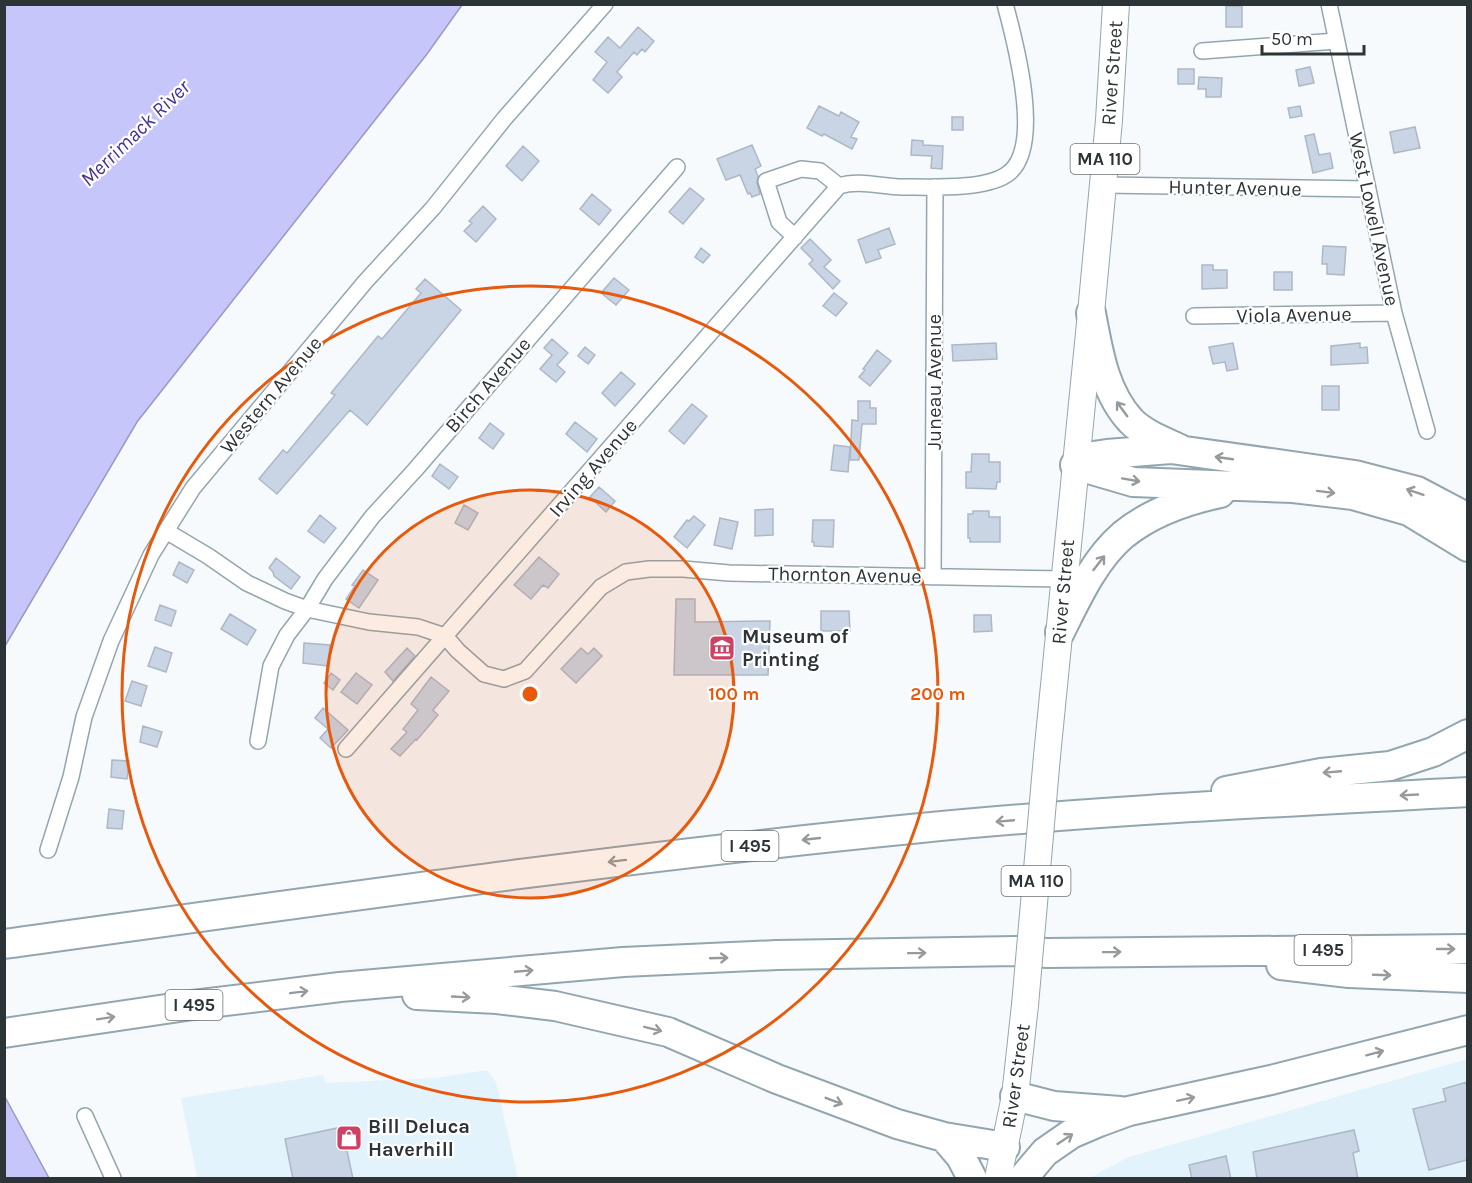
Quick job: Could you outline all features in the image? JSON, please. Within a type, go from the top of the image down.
[{"type":"highway","points":[[1091,313],[1099,358],[1114,397],[1131,421],[1152,436],[1187,452]]},
{"type":"highway","points":[[1075,465],[1093,456],[1107,453],[1171,449],[1355,475],[1417,491],[1462,513],[1467,518]]},
{"type":"highway","points":[[1075,465],[1133,482],[1293,488],[1353,495],[1409,510],[1467,547]]},
{"type":"highway","points":[[1060,632],[1083,586],[1123,535],[1158,513],[1197,498],[1243,487]]},
{"type":"highway","points":[[1115,812],[1321,773],[1390,766],[1433,752],[1467,734]]},
{"type":"highway","name":"I 495","points":[[4,944],[700,851],[926,827],[1115,812],[1467,792]]},
{"type":"highway","name":"I 495","points":[[4,1033],[193,1005],[340,987],[623,962],[1016,951],[1047,953],[1467,949]]},
{"type":"highway","points":[[1178,952],[1349,974],[1467,978]]},
{"type":"highway","points":[[340,987],[430,996],[497,999],[555,1006],[607,1017],[668,1032],[777,1079],[897,1124],[944,1137],[1005,1147]]},
{"type":"highway","points":[[1023,1179],[1045,1152],[1071,1134],[1129,1111],[1271,1080],[1467,1030]]},
{"type":"highway","points":[[1015,1096],[1054,1106],[1129,1111]]},
{"type":"highway","points":[[944,1137],[962,1157],[972,1179]]},
{"type":"main road","name":"River Street","points":[[998,1179],[1015,1096],[1025,1005],[1103,185],[1116,33],[1116,4]]},
{"type":"street","name":"Western Avenue","points":[[48,850],[71,777],[84,717],[111,641],[151,555],[194,488],[365,282],[433,208],[504,119],[605,4]]},
{"type":"street","points":[[795,237],[779,222],[766,182],[801,169],[820,171],[839,186],[848,183],[888,187],[936,187],[983,183],[995,181],[1012,171],[1018,163],[1025,109],[1022,74],[1005,4]]},
{"type":"street","name":"West Lowell Avenue","points":[[1329,4],[1394,313],[1427,431]]},
{"type":"street","points":[[1203,51],[1336,41]]},
{"type":"street","name":"Birch Avenue","points":[[258,741],[272,666],[287,635],[307,609],[325,579],[372,517],[416,470],[677,166]]},
{"type":"street","name":"Hunter Avenue","points":[[1103,185],[1368,189]]},
{"type":"street","name":"Irving Avenue","points":[[346,749],[839,186]]},
{"type":"street","name":"Juneau Avenue","points":[[933,577],[936,187]]},
{"type":"street","name":"Viola Avenue","points":[[1194,316],[1394,313]]},
{"type":"street","points":[[166,531],[247,583],[307,609],[369,622],[418,627],[445,636]]},
{"type":"street","name":"Thornton Avenue","points":[[445,636],[484,674],[504,680],[525,671],[601,587],[626,572],[683,569],[729,573],[1064,579]]},
{"type":"street","points":[[85,1116],[113,1179]]},
{"type":"shaded area","points":[[1467,1059],[1467,1178],[1090,1178],[1126,1158]]},
{"type":"shaded area","name":"Bill Deluca Haverhill","points":[[487,1070],[496,1082],[518,1178],[197,1178],[181,1098],[323,1075],[325,1083],[436,1078]]},
{"type":"water","name":"Merrimack River","points":[[4,5],[462,5],[427,54],[137,422],[5,646]]},
{"type":"water","points":[[5,1097],[49,1178],[5,1178]]},
{"type":"building","points":[[1226,6],[1242,6],[1242,27],[1226,27]]},
{"type":"building","points":[[638,27],[654,41],[645,52],[642,49],[637,55],[634,52],[617,72],[622,77],[608,93],[593,80],[607,62],[595,52],[608,37],[620,48]]},
{"type":"building","points":[[1310,67],[1314,83],[1299,86],[1296,70]]},
{"type":"building","points":[[1178,69],[1194,69],[1194,84],[1178,84]]},
{"type":"building","points":[[1199,77],[1222,78],[1221,97],[1206,97],[1206,89],[1198,89]]},
{"type":"building","points":[[819,106],[839,116],[841,112],[859,122],[851,137],[857,139],[852,149],[807,128]]},
{"type":"building","points":[[1300,106],[1302,116],[1290,118],[1288,108]]},
{"type":"building","points":[[952,117],[963,117],[963,130],[952,130]]},
{"type":"building","points":[[1415,127],[1420,148],[1394,153],[1390,132]]},
{"type":"building","points":[[1314,134],[1319,155],[1330,153],[1333,168],[1313,173],[1305,136]]},
{"type":"building","points":[[912,140],[923,141],[923,145],[943,146],[942,169],[931,168],[932,156],[911,155]]},
{"type":"building","points":[[752,145],[761,166],[755,169],[760,194],[752,197],[750,193],[748,194],[740,175],[726,180],[717,159]]},
{"type":"building","points":[[523,146],[539,161],[522,181],[506,166]]},
{"type":"building","points":[[690,188],[704,199],[683,224],[669,212]]},
{"type":"building","points":[[592,194],[611,210],[599,225],[580,209]]},
{"type":"building","points":[[483,206],[496,219],[476,242],[464,231],[472,223],[469,221]]},
{"type":"building","points":[[889,228],[895,244],[878,250],[881,258],[866,263],[858,240]]},
{"type":"building","points":[[810,239],[831,260],[824,267],[840,281],[833,289],[809,264],[813,260],[801,248]]},
{"type":"building","points":[[1323,246],[1346,247],[1344,275],[1327,274],[1327,264],[1322,264]]},
{"type":"building","points":[[701,248],[710,255],[703,263],[695,257]]},
{"type":"building","points":[[1202,265],[1213,265],[1213,270],[1227,270],[1227,288],[1202,289]]},
{"type":"building","points":[[1274,272],[1292,272],[1292,290],[1274,290]]},
{"type":"building","points":[[614,278],[629,290],[616,305],[601,293]]},
{"type":"building","points":[[425,279],[461,310],[367,425],[350,410],[277,494],[259,479],[283,450],[287,453],[335,395],[331,393],[378,336],[382,339],[421,293],[416,289]]},
{"type":"building","points":[[834,293],[847,303],[836,316],[823,306]]},
{"type":"building","points":[[552,339],[568,353],[557,365],[565,372],[556,382],[540,369],[552,355],[544,348]]},
{"type":"building","points":[[996,343],[997,359],[953,361],[952,345]]},
{"type":"building","points":[[1233,343],[1238,369],[1227,371],[1225,362],[1213,364],[1209,347]]},
{"type":"building","points":[[1360,343],[1360,348],[1367,347],[1368,363],[1331,365],[1331,346]]},
{"type":"building","points":[[585,347],[595,355],[588,364],[578,356]]},
{"type":"building","points":[[877,350],[891,361],[870,386],[859,377]]},
{"type":"building","points":[[621,372],[635,384],[615,406],[602,393]]},
{"type":"building","points":[[1322,386],[1339,386],[1339,410],[1322,410]]},
{"type":"building","points":[[858,401],[870,401],[870,408],[876,408],[876,424],[862,424],[859,460],[850,460],[852,420],[858,421]]},
{"type":"building","points":[[692,404],[707,416],[684,444],[669,431]]},
{"type":"building","points":[[575,422],[597,439],[587,452],[566,434]]},
{"type":"building","points":[[490,423],[504,434],[493,449],[479,438]]},
{"type":"building","points":[[834,445],[850,447],[848,472],[831,470]]},
{"type":"building","points":[[972,454],[989,454],[989,462],[1000,462],[1000,482],[997,482],[996,489],[966,488],[966,472],[971,472]]},
{"type":"building","points":[[440,464],[458,477],[449,489],[432,476]]},
{"type":"building","points":[[599,487],[615,501],[606,512],[590,497]]},
{"type":"building","points":[[464,505],[478,513],[468,530],[455,523]]},
{"type":"building","points":[[773,509],[773,535],[755,536],[755,510]]},
{"type":"building","points":[[973,511],[989,511],[989,517],[1000,517],[1000,542],[970,542],[968,514],[973,514]]},
{"type":"building","points":[[320,515],[336,528],[324,543],[308,531]]},
{"type":"building","points":[[694,516],[705,525],[687,548],[674,537],[687,520],[689,521]]},
{"type":"building","points":[[720,518],[738,522],[732,549],[714,545]]},
{"type":"building","points":[[813,520],[834,520],[833,547],[814,546],[812,542]]},
{"type":"building","points":[[539,557],[559,574],[548,588],[543,585],[531,599],[514,585]]},
{"type":"building","points":[[276,558],[300,577],[291,589],[274,576],[269,568]]},
{"type":"building","points":[[179,562],[194,570],[187,583],[173,575]]},
{"type":"building","points":[[363,570],[378,580],[359,608],[346,599],[355,586],[352,585]]},
{"type":"building","name":"Museum of Printing","points":[[676,599],[695,599],[695,622],[770,621],[768,675],[674,675]]},
{"type":"building","points":[[160,605],[176,611],[171,626],[155,620]]},
{"type":"building","points":[[821,611],[849,611],[850,631],[821,631]]},
{"type":"building","points":[[230,614],[256,630],[247,645],[221,629]]},
{"type":"building","points":[[974,615],[991,615],[992,631],[974,632]]},
{"type":"building","points":[[304,643],[330,645],[328,666],[303,663]]},
{"type":"building","points":[[155,647],[172,653],[166,672],[148,666]]},
{"type":"building","points":[[407,648],[415,656],[393,681],[385,672]]},
{"type":"building","points":[[581,648],[588,654],[594,648],[602,656],[576,683],[561,669]]},
{"type":"building","points":[[331,673],[340,680],[333,690],[324,683]]},
{"type":"building","points":[[356,673],[372,685],[357,704],[341,692]]},
{"type":"building","points":[[431,677],[449,691],[433,710],[438,715],[400,756],[391,749],[407,732],[403,729],[418,710],[411,704]]},
{"type":"building","points":[[132,681],[147,686],[141,706],[125,701]]},
{"type":"building","points":[[323,708],[348,730],[331,748],[320,738],[328,729],[315,718]]},
{"type":"building","points":[[143,726],[162,732],[157,747],[140,742]]},
{"type":"building","points":[[112,760],[129,761],[127,779],[111,777]]},
{"type":"building","points":[[109,809],[124,811],[122,829],[107,828]]},
{"type":"building","points":[[1467,1082],[1467,1160],[1429,1170],[1413,1109],[1446,1101],[1443,1089]]},
{"type":"building","points":[[342,1127],[353,1179],[293,1179],[285,1139]]},
{"type":"building","points":[[1354,1130],[1359,1151],[1353,1153],[1358,1179],[1257,1179],[1253,1152]]},
{"type":"building","points":[[1226,1156],[1231,1179],[1192,1179],[1189,1165]]},
{"type":"place","name":"Museum of Printing","points":[[722,648]]},
{"type":"place","name":"Bill Deluca Haverhill","points":[[349,1138]]}]
